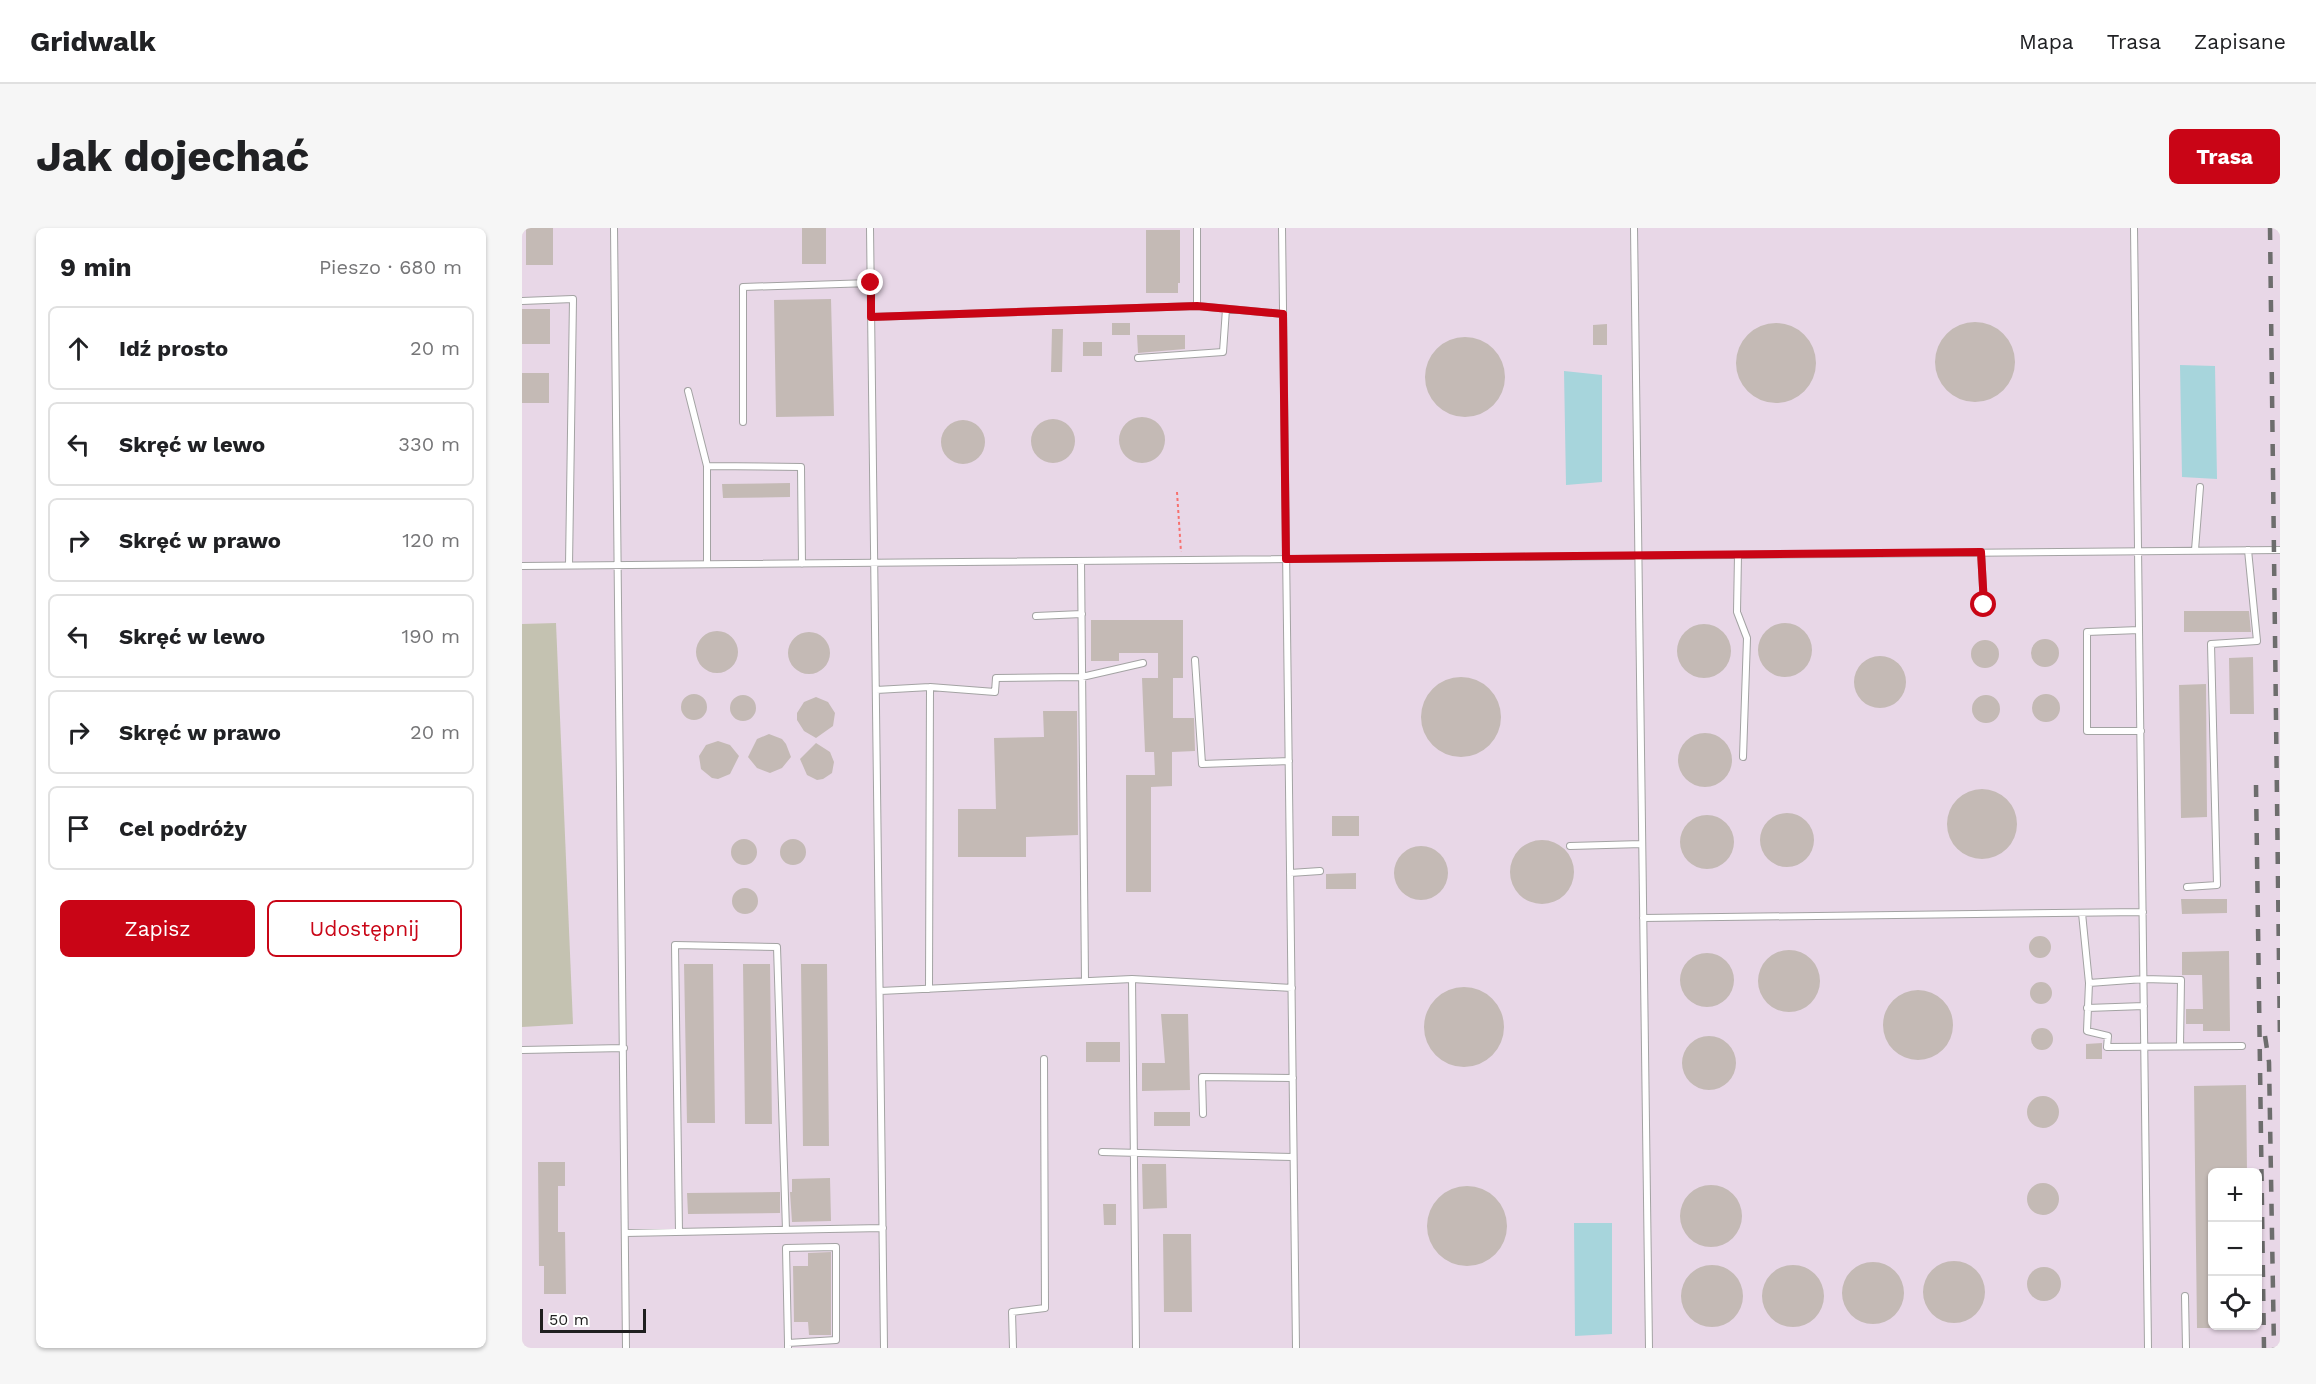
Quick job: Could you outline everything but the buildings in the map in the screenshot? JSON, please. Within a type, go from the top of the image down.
[{"type":"lane","points":[[614,228],[620,564],[626,1348]]},
{"type":"lane","points":[[870,228],[884,1348]]},
{"type":"lane","points":[[1197,228],[1197,306]]},
{"type":"lane","points":[[1282,228],[1296,1348]]},
{"type":"lane","points":[[1634,228],[1648,1348]]},
{"type":"lane","points":[[2134,228],[2148,1348]]},
{"type":"lane","points":[[743,422],[743,287],[871,283]]},
{"type":"lane","points":[[522,302],[573,298],[569,565]]},
{"type":"lane","points":[[871,317],[1197,306],[1283,314]]},
{"type":"lane","points":[[1138,358],[1223,352],[1226,309]]},
{"type":"lane","points":[[688,391],[706,466],[707,564]]},
{"type":"lane","points":[[706,466],[801,467],[802,564]]},
{"type":"lane","points":[[2195,550],[2200,487]]},
{"type":"lane","points":[[2187,887],[2217,885],[2211,644],[2257,641],[2248,550]]},
{"type":"lane","points":[[522,566],[2280,550]]},
{"type":"lane","points":[[1981,552],[1984,605]]},
{"type":"lane","points":[[1738,555],[1737,612],[1747,638],[1743,757]]},
{"type":"lane","points":[[1081,561],[1085,981]]},
{"type":"lane","points":[[1036,616],[1082,614]]},
{"type":"lane","points":[[2139,630],[2087,632],[2087,731],[2141,731]]},
{"type":"lane","points":[[1195,660],[1202,764],[1289,762]]},
{"type":"lane","points":[[876,690],[930,687],[995,692],[996,678],[1082,677],[1143,663]]},
{"type":"lane","points":[[929,989],[930,687]]},
{"type":"lane","points":[[1570,846],[1642,844]]},
{"type":"lane","points":[[1290,873],[1320,871]]},
{"type":"lane","points":[[1643,918],[2143,912]]},
{"type":"lane","points":[[2082,913],[2088,983],[2087,1031],[2108,1036],[2107,1047],[2242,1046]]},
{"type":"lane","points":[[679,1232],[675,945],[777,947],[786,1230]]},
{"type":"lane","points":[[880,991],[1132,979],[1292,988]]},
{"type":"lane","points":[[1132,979],[1136,1348]]},
{"type":"lane","points":[[2088,983],[2144,979],[2181,980],[2180,1046]]},
{"type":"lane","points":[[2088,1008],[2144,1006]]},
{"type":"lane","points":[[522,1050],[624,1048]]},
{"type":"lane","points":[[1013,1348],[1012,1312],[1045,1308],[1044,1059]]},
{"type":"lane","points":[[1203,1114],[1202,1077],[1293,1078]]},
{"type":"lane","points":[[1102,1152],[1293,1157]]},
{"type":"lane","points":[[625,1233],[883,1228]]},
{"type":"lane","points":[[836,1247],[836,1340],[788,1346],[786,1248],[836,1247]]},
{"type":"lane","points":[[2185,1296],[2186,1348]]},
{"type":"path","points":[[1177,492],[1182,560]]},
{"type":"shaded area","points":[[522,228],[2280,228],[2280,1348],[522,1348]]},
{"type":"shaded area","points":[[556,623],[573,1024],[522,1027],[522,624]]},
{"type":"water","points":[[2180,365],[2215,366],[2217,479],[2182,477]]},
{"type":"water","points":[[1564,371],[1602,375],[1602,482],[1566,485]]},
{"type":"water","points":[[1574,1223],[1612,1223],[1612,1334],[1575,1336]]},
{"type":"railway","points":[[2270,228],[2280,1043]]},
{"type":"railway","points":[[2256,785],[2264,1348]]},
{"type":"railway","points":[[2265,1036],[2269,1062],[2274,1348]]},
{"type":"route","points":[[871,283],[871,317],[1197,306],[1283,314],[1286,559],[1981,552],[1984,605]]}]
